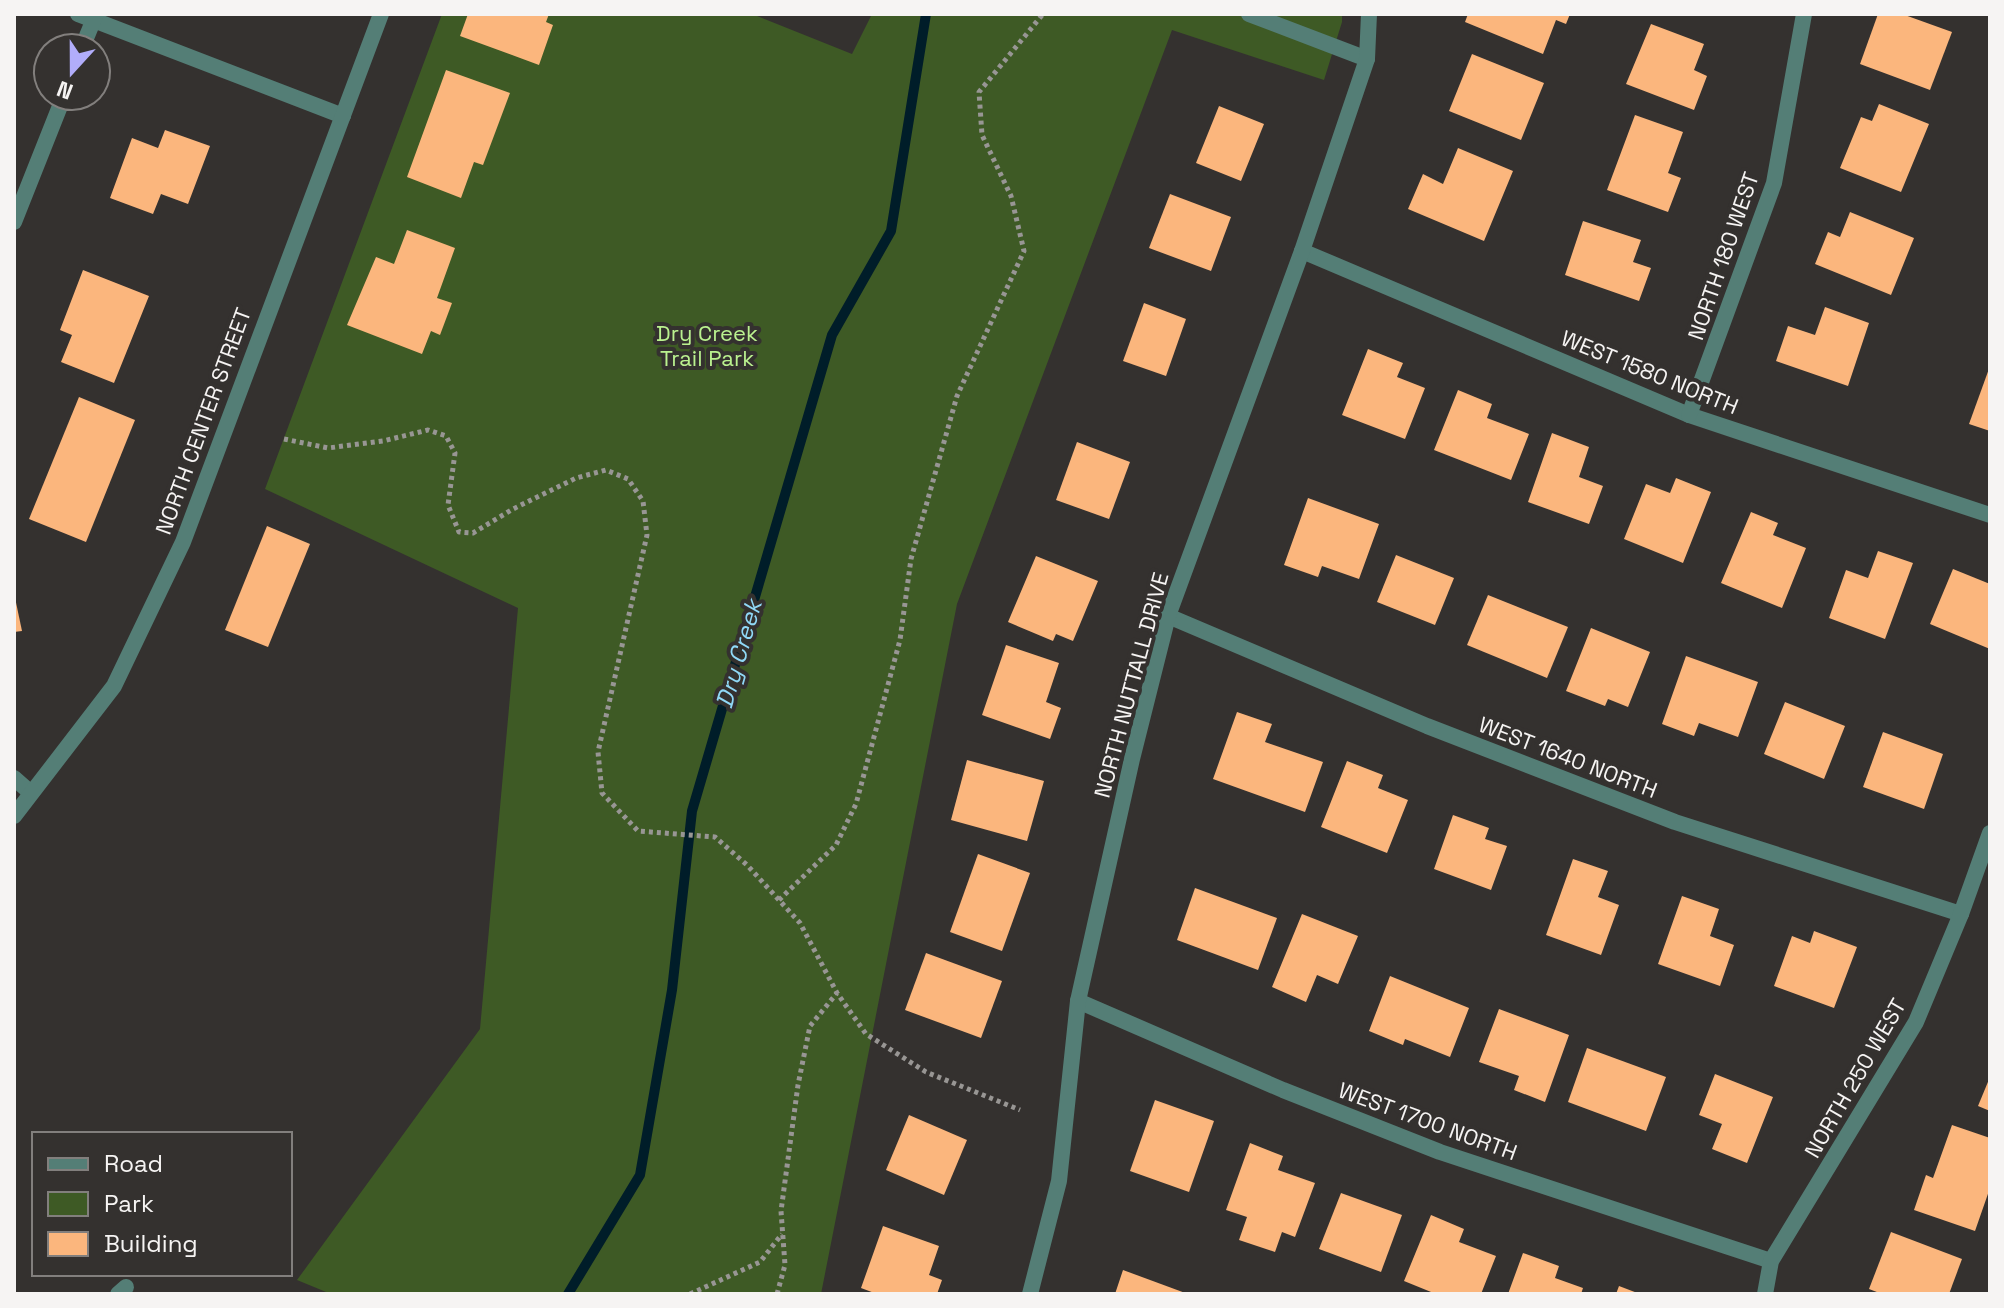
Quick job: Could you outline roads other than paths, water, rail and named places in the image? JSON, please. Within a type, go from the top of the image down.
[{"type":"street","name":"NORTH CENTER STREET","points":[[14,816],[114,686],[183,542],[381,14]]},
{"type":"street","points":[[1249,14],[1367,59]]},
{"type":"street","name":"NORTH NUTTALL DRIVE","points":[[1030,1294],[1059,1181],[1078,1001],[1132,759],[1168,616],[1302,251],[1367,59],[1369,14]]},
{"type":"street","name":"NORTH 180 WEST","points":[[1689,415],[1774,183],[1804,14]]},
{"type":"street","points":[[89,16],[343,116]]},
{"type":"street","points":[[14,222],[58,112]]},
{"type":"street","name":"WEST 1580 NORTH","points":[[1302,251],[1689,415],[1990,515]]},
{"type":"street","name":"WEST 1640 NORTH","points":[[1168,616],[1427,726],[1675,822],[1961,914]]},
{"type":"street","points":[[14,778],[31,793]]},
{"type":"street","name":"NORTH 250 WEST","points":[[1765,1294],[1771,1261],[1916,1022],[1961,914],[1990,833]]},
{"type":"street","name":"WEST 1700 NORTH","points":[[1078,1001],[1283,1090],[1440,1152],[1771,1261]]},
{"type":"waterway","name":"Dry Creek","points":[[568,1294],[640,1175],[672,990],[692,811],[832,335],[891,231],[926,14]]},
{"type":"park label","name":"Dry Creek Trail Park","points":[[707,346]]}]
